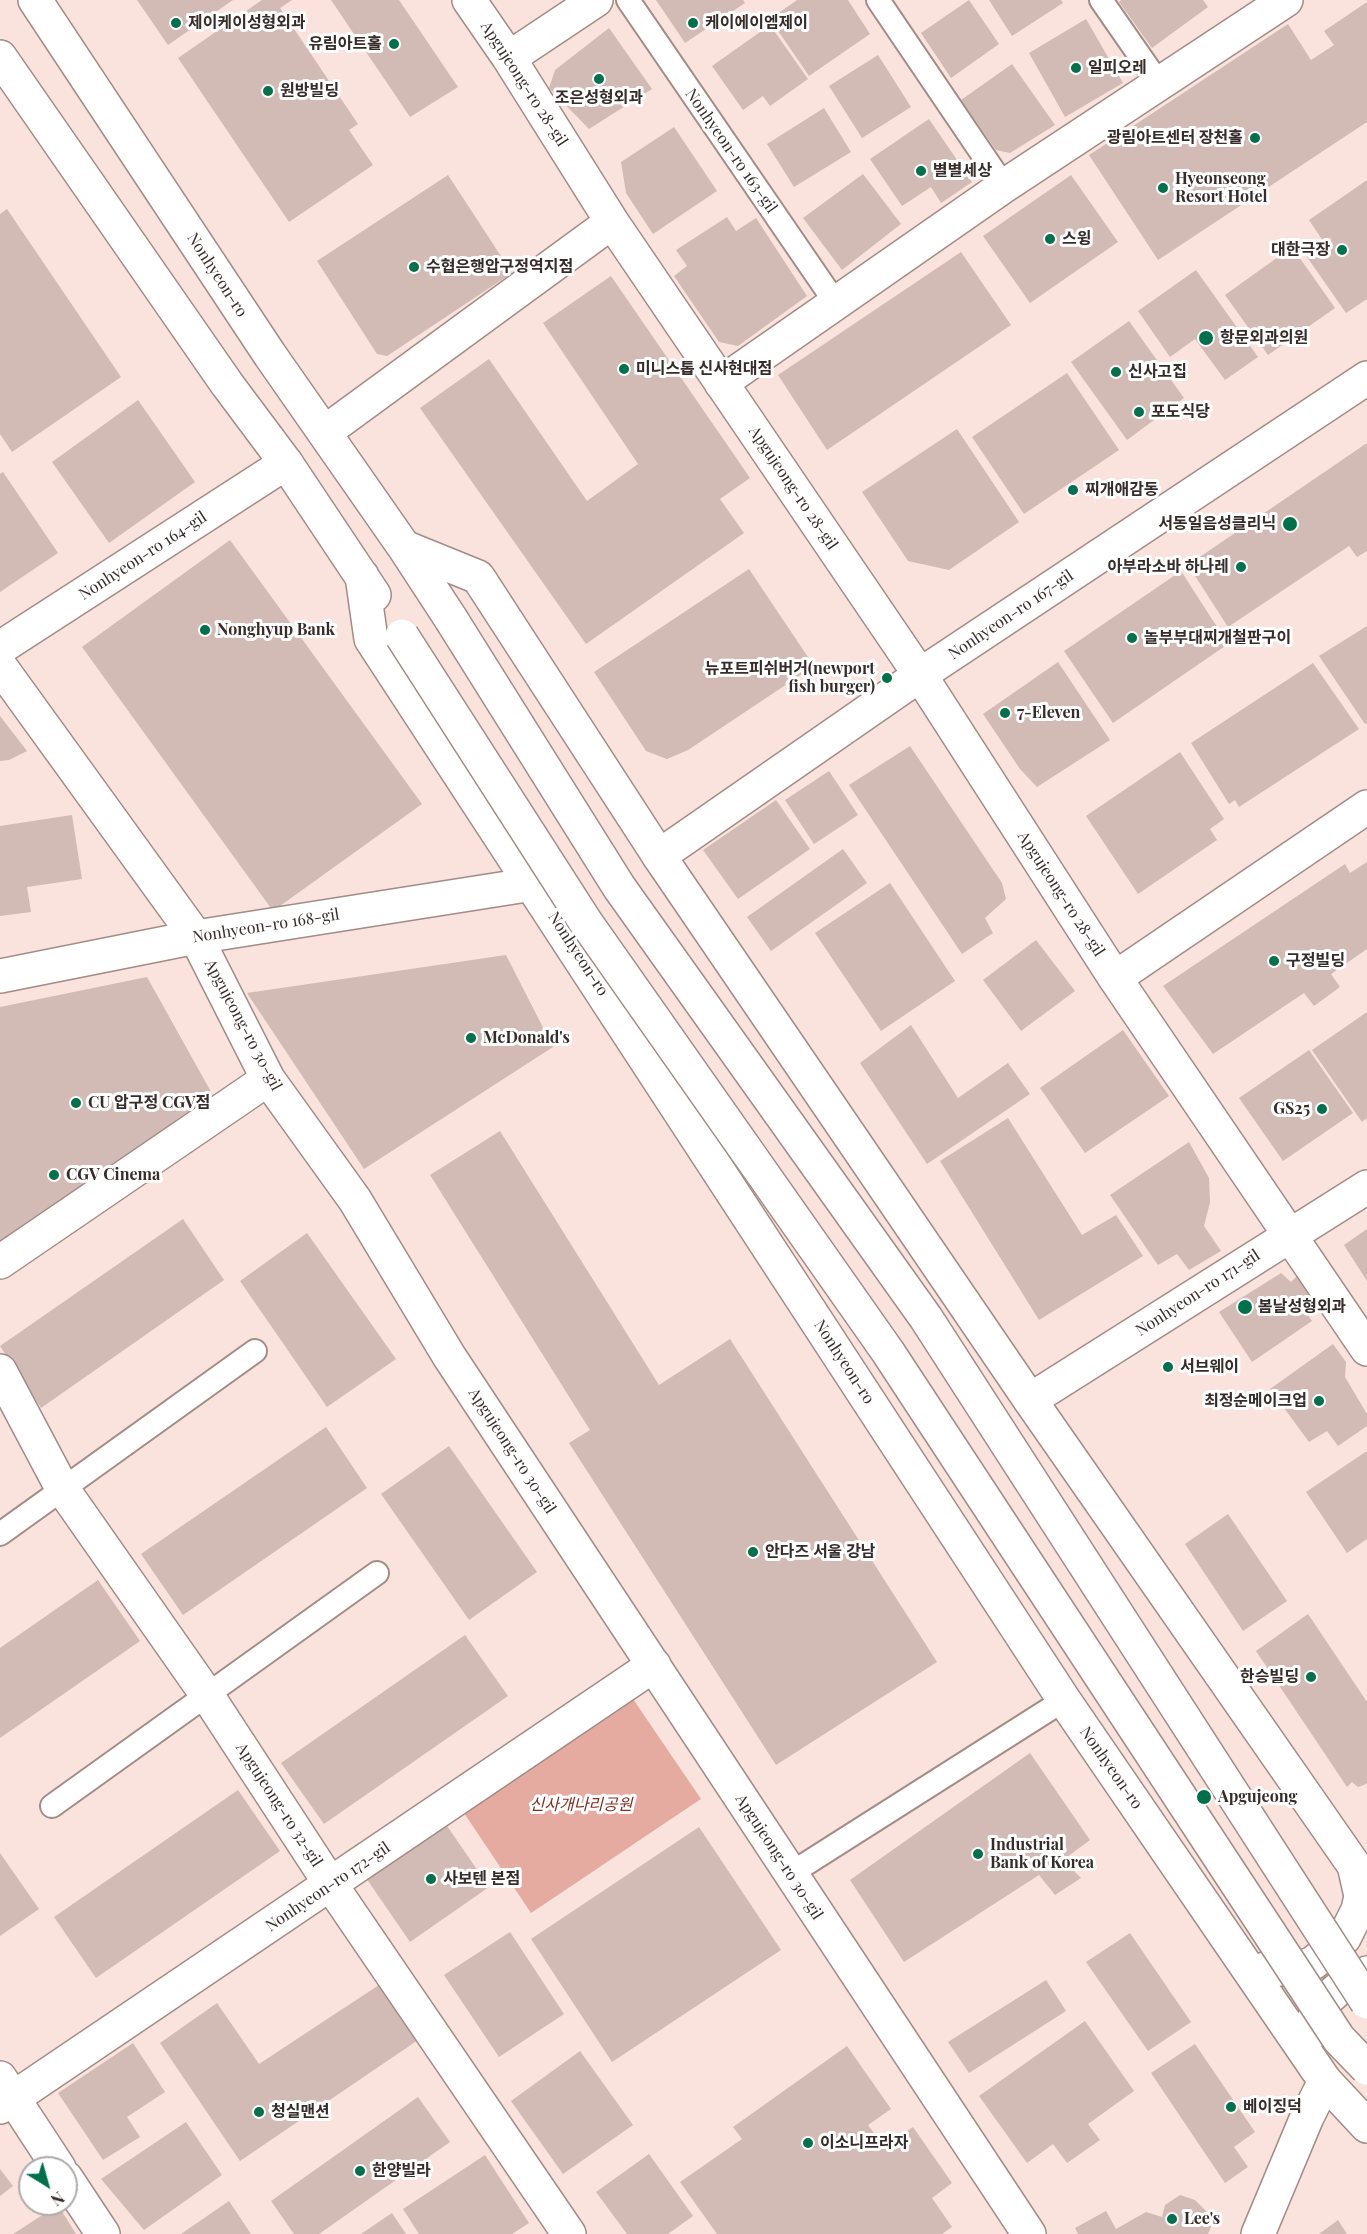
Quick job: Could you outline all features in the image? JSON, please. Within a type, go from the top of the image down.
[{"type":"street","name":"Nonhyeon-ro","points":[[35,0],[270,356],[326,432],[404,547],[619,886],[926,1318],[1367,2002]]},
{"type":"street","name":"Apgujeong-ro 28-gil","points":[[469,0],[509,58],[612,222],[920,675],[1115,978],[1367,1349]]},
{"type":"street","points":[[509,58],[596,0]]},
{"type":"street","points":[[721,383],[1004,186],[1158,82],[1286,0]]},
{"type":"street","name":"Nonhyeon-ro","points":[[0,57],[227,384],[286,463],[402,636],[585,921],[888,1352],[1332,2030],[1367,2068]]},
{"type":"street","points":[[326,432],[612,222]]},
{"type":"street","name":"Nonhyeon-ro 167-gil","points":[[659,856],[920,675],[1367,378]]},
{"type":"street","name":"Nonhyeon-ro 164-gil","points":[[0,648],[286,463]]},
{"type":"street","points":[[404,547],[478,578],[659,856],[1030,1400],[1360,1874],[1359,1910],[1344,1938],[1313,1963],[1299,1969],[1274,1971],[1259,1969],[1242,1958]]},
{"type":"street","name":"Nonhyeon-ro","points":[[362,576],[371,639],[1064,1700],[1325,2081],[1367,2126]]},
{"type":"street","name":"Apgujeong-ro 30-gil","points":[[0,666],[196,937],[268,1078],[355,1200],[449,1356],[1025,2232]]},
{"type":"street","points":[[1115,978],[1367,807]]},
{"type":"street","name":"Nonhyeon-ro 168-gil","points":[[0,976],[196,937],[533,884]]},
{"type":"street","points":[[0,1262],[268,1078]]},
{"type":"street","name":"Nonhyeon-ro 171-gil","points":[[1030,1400],[1367,1187]]},
{"type":"street","name":"Apgujeong-ro 32-gil","points":[[0,1371],[62,1488],[207,1695],[331,1885],[568,2234]]},
{"type":"street","name":"Nonhyeon-ro 172-gil","points":[[4,2094],[331,1885],[654,1665]]},
{"type":"street","points":[[1307,2054],[1313,2021],[1322,2004],[1337,1990],[1367,1973]]},
{"type":"street","points":[[1258,2234],[1307,2117],[1325,2081]]},
{"type":"street","points":[[4,2094],[50,2156]]},
{"type":"street","points":[[78,2196],[103,2234]]},
{"type":"lane","name":"Nonhyeon-ro 163-gil","points":[[628,0],[835,302]]},
{"type":"lane","points":[[878,0],[1004,186]]},
{"type":"lane","points":[[1101,0],[1158,82]]},
{"type":"lane","points":[[0,1534],[255,1351]]},
{"type":"lane","points":[[52,1806],[377,1573]]},
{"type":"lane","points":[[790,1874],[1064,1700]]},
{"type":"green space","name":"신사개나리공원","points":[[631,1696],[701,1799],[531,1913],[462,1810]]},
{"type":"building","name":"제이케이성형외과","points":[[137,0],[233,0],[168,45]]},
{"type":"building","name":"원방빌딩","points":[[262,0],[292,0],[280,8],[358,124],[349,130],[373,165],[289,222],[178,58]]},
{"type":"building","name":"유림아트홀","points":[[331,0],[399,0],[458,87],[410,117]]},
{"type":"building","name":"케이에이엠제이","points":[[656,0],[743,0],[745,3],[685,43]]},
{"type":"building","points":[[797,0],[848,0],[870,34],[809,76],[770,19]]},
{"type":"building","points":[[969,0],[999,44],[951,78],[921,33]]},
{"type":"building","points":[[989,0],[1061,0],[1063,3],[1012,36]]},
{"type":"building","points":[[1121,0],[1203,0],[1208,7],[1152,48],[1119,2]]},
{"type":"building","points":[[1367,2],[1367,122],[1158,260],[1089,155],[1288,24],[1311,60],[1334,45],[1324,31]]},
{"type":"building","name":"일피오레","points":[[1086,19],[1123,83],[1065,117],[1029,53]]},
{"type":"building","points":[[770,25],[808,79],[770,106],[763,96],[743,110],[712,66]]},
{"type":"building","name":"조은성형외과","points":[[609,28],[652,89],[589,129],[549,88],[555,70]]},
{"type":"building","points":[[878,55],[911,107],[862,138],[829,86]]},
{"type":"building","points":[[1012,64],[1055,125],[1010,153],[996,150],[961,100]]},
{"type":"building","points":[[824,108],[851,152],[794,187],[767,144]]},
{"type":"building","name":"별별세상","points":[[929,119],[972,182],[941,203],[931,187],[902,206],[870,159]]},
{"type":"building","points":[[674,127],[717,191],[653,234],[626,193],[621,162]]},
{"type":"building","points":[[863,174],[901,224],[842,270],[803,218]]},
{"type":"building","name":"수협은행압구정역지점","points":[[448,175],[512,273],[387,356],[377,354],[317,261]]},
{"type":"building","name":"스윙","points":[[1071,175],[1118,242],[1030,303],[983,236]]},
{"type":"building","name":"대한극장","points":[[1367,180],[1367,299],[1346,313],[1307,257],[1325,244],[1309,220]]},
{"type":"building","points":[[7,209],[121,377],[12,452],[0,434],[0,214]]},
{"type":"building","points":[[727,217],[736,231],[756,218],[807,296],[738,346],[719,342],[674,276],[687,266],[676,250]]},
{"type":"building","points":[[1292,247],[1335,308],[1268,355],[1225,295]]},
{"type":"building","points":[[961,252],[1011,325],[827,450],[778,375]]},
{"type":"building","points":[[1196,270],[1258,357],[1225,380],[1195,339],[1170,357],[1138,311]]},
{"type":"building","points":[[611,276],[750,478],[720,499],[744,533],[586,644],[420,408],[489,359],[587,501],[638,464],[543,323]]},
{"type":"building","points":[[1129,321],[1184,398],[1127,440],[1071,362]]},
{"type":"building","points":[[1067,373],[1119,450],[1024,514],[972,437]]},
{"type":"building","points":[[138,400],[195,482],[109,543],[52,462]]},
{"type":"building","points":[[957,429],[1019,522],[949,570],[908,561],[862,492]]},
{"type":"building","points":[[1367,443],[1367,551],[1357,557],[1349,546],[1228,627],[1188,565]]},
{"type":"building","points":[[3,472],[58,553],[0,592],[0,474]]},
{"type":"building","points":[[230,540],[422,804],[273,911],[82,647]]},
{"type":"building","points":[[749,569],[814,666],[688,750],[667,759],[646,751],[594,672]]},
{"type":"building","points":[[1181,571],[1228,644],[1113,723],[1064,651]]},
{"type":"building","points":[[1367,626],[1367,723],[1365,724],[1319,656]]},
{"type":"building","points":[[1058,662],[1110,740],[1037,787],[1020,769],[983,714]]},
{"type":"building","points":[[1313,663],[1359,729],[1239,807],[1235,800],[1229,804],[1191,743]]},
{"type":"building","points":[[0,716],[27,751],[9,760],[0,761]]},
{"type":"building","points":[[910,746],[1002,883],[1006,899],[985,918],[993,933],[962,954],[849,785]]},
{"type":"building","points":[[1180,752],[1224,819],[1210,829],[1217,840],[1138,894],[1086,816]]},
{"type":"building","points":[[829,771],[858,815],[814,844],[785,800]]},
{"type":"building","points":[[776,800],[810,849],[738,899],[703,850]]},
{"type":"building","points":[[72,815],[82,879],[27,887],[31,912],[0,916],[0,826]]},
{"type":"building","points":[[843,849],[867,883],[771,951],[747,917]]},
{"type":"building","name":"구정빌딩","points":[[1367,862],[1367,949],[1331,974],[1340,987],[1314,1006],[1304,993],[1213,1054],[1163,986],[1345,864],[1350,873]]},
{"type":"building","points":[[890,883],[955,981],[881,1031],[815,933]]},
{"type":"building","points":[[1036,940],[1075,991],[1021,1031],[983,980]]},
{"type":"building","points":[[506,955],[553,1047],[364,1169],[247,993]]},
{"type":"building","name":"CGV Cinema","points":[[147,977],[215,1099],[0,1251],[0,1007]]},
{"type":"building","points":[[1367,1012],[1367,1118],[1362,1122],[1312,1050]]},
{"type":"building","points":[[911,1025],[958,1098],[1008,1063],[1030,1094],[927,1164],[860,1063]]},
{"type":"building","points":[[1123,1030],[1169,1096],[1085,1153],[1040,1088]]},
{"type":"building","points":[[1309,1050],[1353,1113],[1283,1161],[1239,1098]]},
{"type":"building","points":[[1008,1118],[1082,1235],[1116,1215],[1143,1256],[1039,1320],[940,1161]]},
{"type":"building","name":"안다즈 서울 강남","points":[[500,1131],[659,1385],[730,1339],[937,1662],[776,1765],[569,1443],[590,1430],[430,1175]]},
{"type":"building","points":[[1189,1142],[1209,1178],[1210,1202],[1204,1226],[1221,1251],[1189,1270],[1177,1254],[1158,1265],[1110,1195]]},
{"type":"building","points":[[183,1219],[224,1280],[41,1408],[0,1346]]},
{"type":"building","points":[[1367,1229],[1367,1281],[1344,1245]]},
{"type":"building","points":[[307,1233],[396,1359],[327,1407],[240,1281]]},
{"type":"building","points":[[1281,1273],[1291,1282],[1297,1276],[1313,1301],[1303,1307],[1312,1321],[1252,1362],[1219,1312]]},
{"type":"building","name":"최정순메이크업","points":[[1333,1344],[1346,1362],[1345,1377],[1367,1414],[1367,1426],[1338,1446],[1327,1431],[1309,1442],[1270,1389]]},
{"type":"building","points":[[326,1427],[367,1488],[183,1615],[141,1554]]},
{"type":"building","points":[[449,1446],[537,1572],[469,1620],[381,1494]]},
{"type":"building","points":[[1367,1451],[1367,1539],[1347,1553],[1306,1492]]},
{"type":"building","points":[[1228,1514],[1287,1601],[1243,1631],[1185,1544]]},
{"type":"building","points":[[98,1580],[140,1641],[0,1738],[0,1648]]},
{"type":"building","name":"한승빌딩","points":[[1308,1614],[1367,1702],[1367,1783],[1358,1787],[1352,1782],[1347,1787],[1256,1651]]},
{"type":"building","points":[[465,1635],[508,1696],[324,1824],[281,1763]]},
{"type":"building","points":[[1030,1753],[1090,1840],[1063,1860],[1081,1878],[1055,1895],[1039,1875],[904,1962],[850,1880]]},
{"type":"building","points":[[238,1790],[280,1851],[96,1978],[54,1917]]},
{"type":"building","points":[[443,1820],[489,1887],[410,1942],[364,1875]]},
{"type":"building","points":[[699,1827],[781,1950],[612,2062],[531,1939]]},
{"type":"building","points":[[0,1853],[39,1909],[0,1936]]},
{"type":"building","points":[[510,1932],[564,2014],[499,2057],[444,1975]]},
{"type":"building","points":[[1130,1933],[1191,2022],[1148,2051],[1086,1962]]},
{"type":"building","points":[[1046,1980],[1066,2011],[969,2073],[948,2042]]},
{"type":"building","name":"청실맨션","points":[[385,1981],[421,2038],[240,2161],[160,2043],[217,2003],[259,2064]]},
{"type":"building","points":[[1085,2021],[1134,2091],[1088,2124],[1100,2140],[1067,2163],[1053,2144],[1027,2163],[979,2096]]},
{"type":"building","points":[[133,2043],[165,2092],[127,2117],[140,2137],[103,2160],[58,2093]]},
{"type":"building","points":[[1195,2044],[1255,2132],[1234,2147],[1248,2167],[1225,2183],[1151,2073]]},
{"type":"building","name":"이소니프라자","points":[[847,2046],[891,2109],[868,2125],[884,2147],[913,2127],[952,2183],[932,2198],[952,2227],[942,2234],[717,2234],[680,2182],[742,2139],[733,2127]]},
{"type":"building","points":[[580,2051],[633,2125],[563,2174],[511,2101]]},
{"type":"building","name":"한양빌라","points":[[418,2097],[450,2142],[319,2234],[294,2234],[271,2201]]},
{"type":"building","points":[[186,2122],[222,2175],[144,2230],[101,2179]]},
{"type":"building","points":[[649,2154],[693,2216],[668,2234],[627,2234],[596,2192]]},
{"type":"building","points":[[485,2155],[529,2223],[512,2234],[419,2234],[403,2209]]},
{"type":"building","points":[[0,2169],[13,2186],[0,2196]]},
{"type":"building","points":[[1180,2195],[1195,2200],[1207,2212],[1211,2227],[1208,2234],[1078,2234],[1075,2228],[1106,2211],[1116,2229],[1146,2212],[1162,2217],[1165,2205]]},
{"type":"building","points":[[229,2201],[251,2234],[181,2234]]},
{"type":"building","points":[[392,2213],[406,2234],[361,2234]]},
{"type":"building","points":[[41,2216],[65,2216],[76,2234],[13,2234]]},
{"type":"building","points":[[1338,2220],[1347,2234],[1319,2234]]},
{"type":"place","name":"제이케이성형외과","points":[[176,23]]},
{"type":"place","name":"케이에이엠제이","points":[[693,23]]},
{"type":"place","name":"유림아트홀","points":[[394,44]]},
{"type":"place","name":"일피오레","points":[[1076,68]]},
{"type":"place","name":"조은성형외과","points":[[599,79]]},
{"type":"place","name":"원방빌딩","points":[[268,91]]},
{"type":"place","name":"광림아트센터 장천홀","points":[[1255,138]]},
{"type":"place","name":"별별세상","points":[[921,171]]},
{"type":"place","name":"Hyeonseong Resort Hotel","points":[[1163,188]]},
{"type":"place","name":"스윙","points":[[1050,239]]},
{"type":"place","name":"대한극장","points":[[1342,250]]},
{"type":"place","name":"수협은행압구정역지점","points":[[414,267]]},
{"type":"place","name":"항문외과의원","points":[[1206,338]]},
{"type":"place","name":"미니스톱 신사현대점","points":[[624,369]]},
{"type":"place","name":"신사고집","points":[[1116,372]]},
{"type":"place","name":"포도식당","points":[[1139,412]]},
{"type":"place","name":"찌개애감동","points":[[1073,490]]},
{"type":"place","name":"서동일음성클리닉","points":[[1290,524]]},
{"type":"place","name":"아부라소바 하나레","points":[[1241,567]]},
{"type":"place","name":"Nonghyup Bank","points":[[205,630]]},
{"type":"place","name":"놀부부대찌개철판구이","points":[[1132,638]]},
{"type":"place","name":"뉴포트피쉬버거(newport fish burger)","points":[[887,678]]},
{"type":"place","name":"7-Eleven","points":[[1005,713]]},
{"type":"place","name":"구정빌딩","points":[[1274,961]]},
{"type":"place","name":"McDonald's","points":[[471,1038]]},
{"type":"place","name":"CU 압구정 CGV점","points":[[76,1103]]},
{"type":"place","name":"GS25","points":[[1322,1109]]},
{"type":"place","name":"CGV Cinema","points":[[54,1175]]},
{"type":"place","name":"봄날성형외과","points":[[1245,1307]]},
{"type":"place","name":"서브웨이","points":[[1168,1367]]},
{"type":"place","name":"최정순메이크업","points":[[1319,1401]]},
{"type":"place","name":"안다즈 서울 강남","points":[[753,1552]]},
{"type":"place","name":"한승빌딩","points":[[1311,1677]]},
{"type":"place","name":"Apgujeong","points":[[1204,1797]]},
{"type":"place","name":"Industrial Bank of Korea","points":[[978,1854]]},
{"type":"place","name":"사보텐 본점","points":[[431,1879]]},
{"type":"place","name":"베이징덕","points":[[1231,2107]]},
{"type":"place","name":"청실맨션","points":[[259,2112]]},
{"type":"place","name":"이소니프라자","points":[[808,2143]]},
{"type":"place","name":"한양빌라","points":[[360,2171]]},
{"type":"place","name":"Lee's","points":[[1172,2219]]}]
